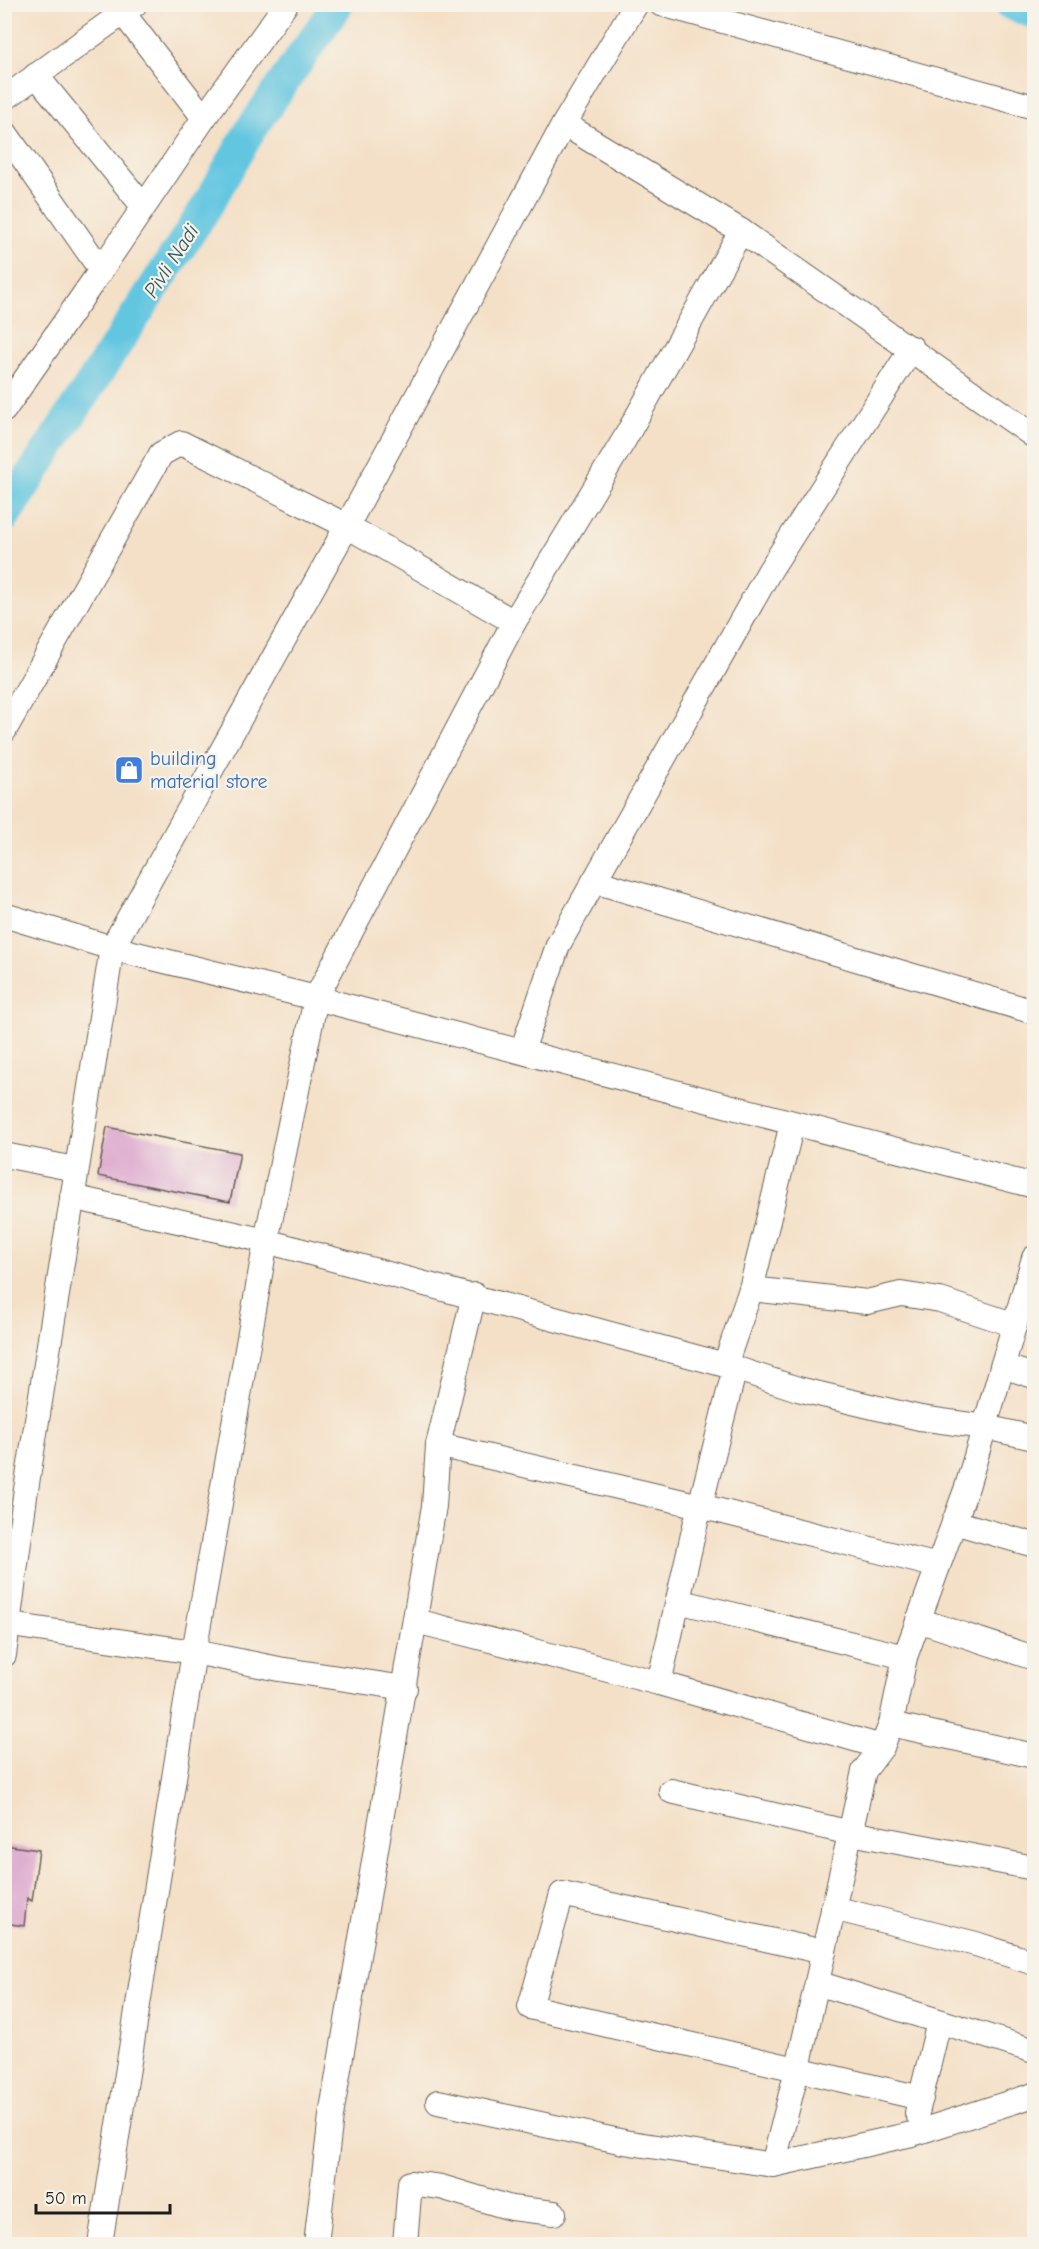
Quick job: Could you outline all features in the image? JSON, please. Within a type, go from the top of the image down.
[{"type":"street","points":[[4,410],[204,118],[286,4]]},
{"type":"street","points":[[4,1655],[8,1624],[15,1496],[72,1197],[112,948],[347,526],[564,124],[636,4]]},
{"type":"street","points":[[661,4],[1035,107]]},
{"type":"street","points":[[4,99],[125,7],[204,118]]},
{"type":"street","points":[[36,75],[143,206]]},
{"type":"street","points":[[564,124],[741,231],[912,348],[1035,436]]},
{"type":"street","points":[[4,131],[101,270]]},
{"type":"street","points":[[100,2244],[194,1652],[266,1241],[316,998],[514,622],[624,440],[741,231]]},
{"type":"street","points":[[522,1051],[558,945],[770,570],[912,348]]},
{"type":"street","points":[[4,731],[161,454],[181,443],[347,526],[514,622]]},
{"type":"street","points":[[594,881],[1035,1012]]},
{"type":"street","points":[[4,915],[112,948],[522,1051],[792,1124],[1035,1186]]},
{"type":"street","points":[[659,1683],[730,1366],[792,1124]]},
{"type":"street","points":[[4,1155],[75,1169]]},
{"type":"street","points":[[72,1197],[266,1241],[474,1295],[730,1366],[798,1389],[920,1418],[985,1427],[1035,1438]]},
{"type":"street","points":[[773,2165],[817,1983],[864,1771],[882,1747],[891,1724],[905,1657],[954,1522],[1002,1366],[1023,1318],[1035,1258]]},
{"type":"street","points":[[751,1289],[867,1302],[901,1294],[1023,1318]]},
{"type":"street","points":[[316,2244],[332,2116],[434,1506],[438,1445],[474,1295]]},
{"type":"street","points":[[1002,1366],[1035,1376]]},
{"type":"street","points":[[438,1445],[700,1506],[938,1566]]},
{"type":"street","points":[[954,1522],[1035,1545]]},
{"type":"street","points":[[678,1600],[905,1657]]},
{"type":"street","points":[[918,1620],[1035,1658]]},
{"type":"street","points":[[416,1621],[659,1683],[882,1747]]},
{"type":"street","points":[[8,1624],[194,1652],[279,1669],[405,1688]]},
{"type":"street","points":[[891,1724],[1035,1756]]},
{"type":"street","points":[[671,1791],[851,1833],[1035,1868]]},
{"type":"street","points":[[824,1952],[562,1894],[530,2007],[921,2098]]},
{"type":"street","points":[[833,1908],[976,1944],[1035,1963]]},
{"type":"street","points":[[817,1983],[1035,2051]]},
{"type":"street","points":[[912,2134],[939,2022]]},
{"type":"street","points":[[438,2102],[624,2142],[773,2165],[912,2134],[1035,2095]]},
{"type":"street","points":[[405,2244],[410,2183],[441,2187],[511,2208],[554,2213]]},
{"type":"building","points":[[107,1127],[240,1153],[230,1202],[98,1176]]},
{"type":"building","points":[[4,1845],[39,1850],[32,1901],[27,1898],[24,1926],[4,1923]]},
{"type":"waterway","name":"Pivli Nadi","points":[[4,517],[207,206],[251,129],[338,4]]},
{"type":"waterway","name":"Pivli Nadi","points":[[1010,4],[1034,13]]},
{"type":"place","name":"building material store","points":[[129,770]]}]
